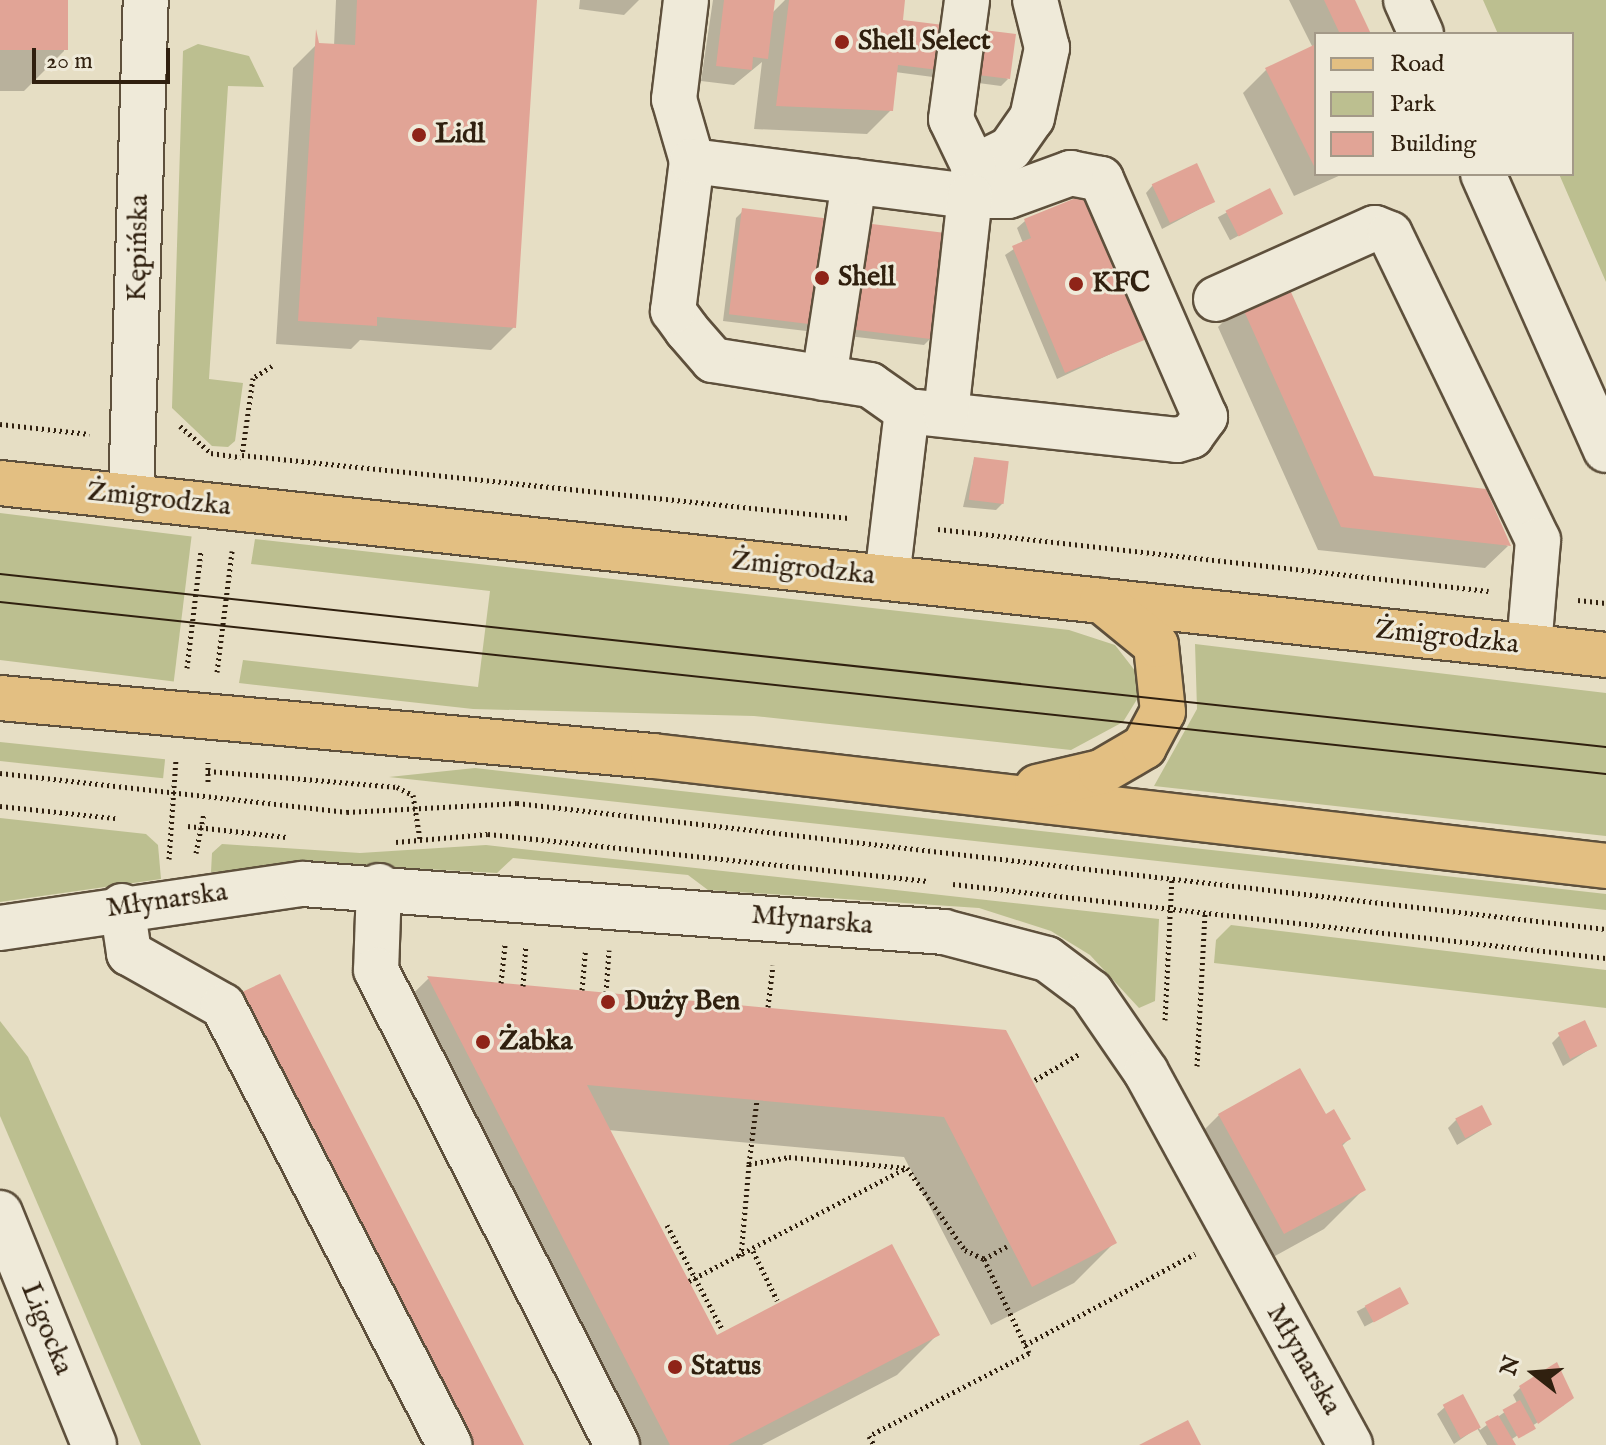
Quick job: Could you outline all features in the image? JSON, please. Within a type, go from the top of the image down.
[{"type":"main road","name":"Żmigrodzka","points":[[0,483],[1606,655]]},
{"type":"main road","points":[[1011,793],[1101,772],[1144,747],[1163,712],[1156,645],[1102,601]]},
{"type":"main road","points":[[0,698],[1011,793],[1606,866]]},
{"type":"street","name":"Kępińska","points":[[131,496],[136,412],[146,0]]},
{"type":"street","points":[[686,0],[674,99],[692,161],[673,311],[713,360],[870,385],[927,413],[1177,440],[1200,426],[1203,402],[1101,179],[1071,173],[1008,196],[972,181],[854,181],[692,161]]},
{"type":"street","points":[[887,578],[927,413],[972,181],[951,119],[967,0]]},
{"type":"street","points":[[972,181],[1010,149],[1032,118],[1047,48],[1035,0]]},
{"type":"street","points":[[1406,0],[1420,32]]},
{"type":"street","points":[[1484,176],[1606,450]]},
{"type":"street","points":[[824,378],[854,181]]},
{"type":"street","points":[[1216,299],[1375,228],[1390,234],[1538,540],[1529,647]]},
{"type":"street","name":"Młynarska","points":[[0,928],[122,906],[183,883],[303,884],[379,886],[985,938],[1068,972],[1111,1015],[1146,1072],[1350,1445]]},
{"type":"street","points":[[379,886],[376,970],[617,1445]]},
{"type":"street","points":[[122,906],[129,953],[223,1006],[450,1445]]},
{"type":"street","name":"Ligocka","points":[[0,1213],[94,1445]]},
{"type":"path","points":[[215,688],[253,378],[272,366]]},
{"type":"path","points":[[0,424],[94,435],[108,410],[136,412]]},
{"type":"path","points":[[211,453],[242,455]]},
{"type":"path","points":[[185,685],[202,544]]},
{"type":"path","points":[[177,757],[172,792],[183,883]]},
{"type":"path","points":[[208,761],[208,784]]},
{"type":"path","points":[[208,771],[397,787],[413,795],[420,839]]},
{"type":"path","points":[[0,773],[347,812],[517,803],[1606,929]]},
{"type":"path","points":[[0,806],[115,818]]},
{"type":"path","points":[[183,883],[204,813]]},
{"type":"path","points":[[1146,1072],[1163,1040],[1172,877]]},
{"type":"path","points":[[1197,1081],[1205,911]]},
{"type":"path","points":[[606,993],[610,932]]},
{"type":"path","points":[[501,983],[506,939]]},
{"type":"path","points":[[523,986],[527,941]]},
{"type":"path","points":[[582,990],[585,945]]},
{"type":"path","points":[[768,1007],[775,948]]},
{"type":"path","points":[[1035,1080],[1089,1048]]},
{"type":"path","points":[[741,1256],[757,1100]]},
{"type":"path","points":[[749,1164],[789,1157],[907,1168],[965,1250],[984,1259],[1029,1353],[869,1436],[874,1445]]},
{"type":"path","points":[[692,1279],[907,1168]]},
{"type":"path","points":[[667,1225],[692,1279],[722,1329]]},
{"type":"path","points":[[984,1259],[1007,1246]]},
{"type":"path","points":[[753,1250],[777,1300]]},
{"type":"path","points":[[1025,1345],[1202,1250]]},
{"type":"green space","points":[[1483,0],[1606,0],[1606,282],[1560,176],[1574,176],[1574,32],[1497,32]]},
{"type":"green space","points":[[198,44],[249,56],[264,87],[228,86],[209,379],[243,383],[235,441],[228,447],[212,446],[172,408],[183,51]]},
{"type":"green space","points":[[0,513],[192,537],[174,681],[0,660]]},
{"type":"green space","points":[[255,539],[1069,630],[1115,645],[1136,672],[1139,696],[1123,722],[1071,750],[754,716],[473,709],[239,683],[243,660],[478,687],[490,591],[251,564]]},
{"type":"green space","points":[[1195,644],[1606,693],[1606,836],[1154,786],[1197,709]]},
{"type":"green space","points":[[0,742],[165,759],[163,778],[0,761]]},
{"type":"green space","points":[[475,768],[1606,894],[1606,910],[389,777]]},
{"type":"green space","points":[[0,818],[146,834],[158,845],[161,879],[0,902]]},
{"type":"green space","points":[[222,844],[360,853],[486,845],[1159,919],[1155,1001],[1139,1008],[1090,955],[1051,931],[979,908],[708,890],[688,875],[513,858],[497,873],[352,865],[211,872],[212,853]]},
{"type":"green space","points":[[1231,925],[1606,970],[1606,1008],[1214,963],[1216,940]]},
{"type":"green space","points":[[0,1021],[28,1057],[201,1445],[141,1445],[0,1116]]},
{"type":"building","points":[[0,0],[68,0],[68,50],[0,50]]},
{"type":"building","name":"Lidl","points":[[357,0],[537,0],[516,328],[377,317],[377,326],[298,321],[316,29],[319,43],[355,45]]},
{"type":"building","points":[[724,0],[775,0],[768,59],[753,57],[752,70],[716,66]]},
{"type":"building","name":"Shell Select","points":[[789,0],[905,0],[903,20],[1016,34],[1010,79],[898,65],[893,111],[776,106]]},
{"type":"building","points":[[1324,0],[1355,0],[1370,32],[1339,32]]},
{"type":"building","points":[[1314,45],[1314,166],[1265,68]]},
{"type":"building","points":[[1197,163],[1215,202],[1170,223],[1152,184]]},
{"type":"building","points":[[1270,188],[1283,214],[1239,237],[1225,211]]},
{"type":"building","points":[[1093,191],[1154,336],[1065,373],[1012,246],[1031,238],[1024,219]]},
{"type":"building","points":[[742,208],[947,233],[934,339],[729,314]]},
{"type":"building","points":[[1286,281],[1374,476],[1486,489],[1511,546],[1341,527],[1240,302]]},
{"type":"building","points":[[974,457],[1009,461],[1003,504],[969,500]]},
{"type":"building","points":[[280,974],[524,1445],[474,1445],[240,993]]},
{"type":"building","points":[[427,976],[1006,1030],[1117,1243],[1032,1287],[944,1117],[587,1085],[717,1335],[892,1244],[940,1335],[728,1445],[670,1445]]},
{"type":"building","points":[[1585,1020],[1597,1046],[1570,1059],[1558,1033]]},
{"type":"building","points":[[1300,1068],[1326,1114],[1334,1109],[1351,1139],[1342,1144],[1366,1190],[1284,1234],[1218,1114]]},
{"type":"building","points":[[1482,1105],[1492,1125],[1465,1138],[1455,1119]]},
{"type":"building","points":[[1400,1287],[1409,1304],[1374,1323],[1365,1306]]},
{"type":"building","points":[[1557,1362],[1574,1398],[1538,1424],[1519,1386]]},
{"type":"building","points":[[1463,1394],[1481,1428],[1461,1438],[1443,1405]]},
{"type":"building","points":[[1520,1400],[1536,1429],[1519,1439],[1503,1410]]},
{"type":"building","points":[[1498,1415],[1516,1445],[1498,1445],[1485,1422]]},
{"type":"building","points":[[1188,1420],[1201,1445],[1139,1445]]},
{"type":"tram line","points":[[0,574],[1606,747]]},
{"type":"tram line","points":[[0,602],[1606,774]]},
{"type":"place","name":"Shell Select","points":[[842,42]]},
{"type":"place","name":"Lidl","points":[[419,135]]},
{"type":"place","name":"Shell","points":[[822,278]]},
{"type":"place","name":"KFC","points":[[1076,284]]},
{"type":"place","name":"Duży Ben","points":[[608,1002]]},
{"type":"place","name":"Żabka","points":[[483,1042]]},
{"type":"place","name":"Status","points":[[675,1367]]}]
